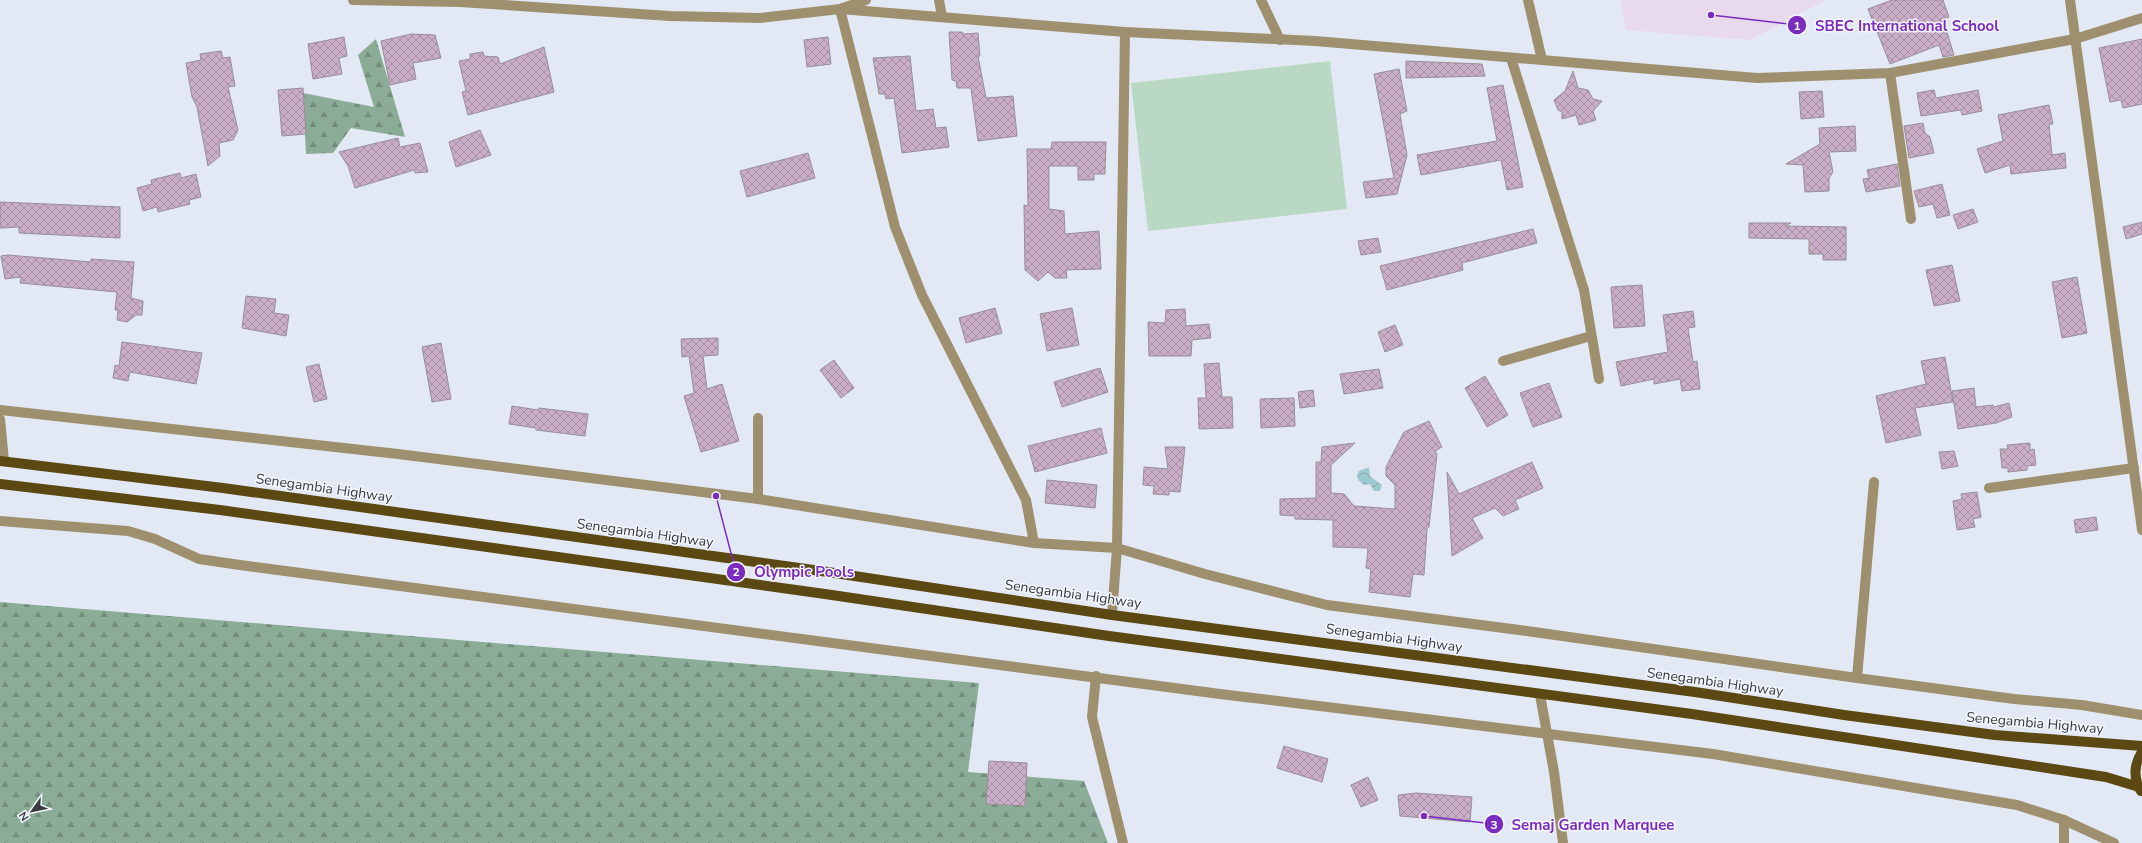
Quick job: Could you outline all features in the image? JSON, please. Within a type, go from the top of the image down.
[{"type":"main road","name":"Senegambia Highway","points":[[2,461],[230,489],[836,573],[1112,614],[1695,692],[1844,715],[1994,735],[2142,746]]},
{"type":"main road","points":[[0,484],[220,510],[1109,636],[1540,695],[1692,714],[2106,777],[2140,789]]},
{"type":"main road","points":[[2140,789],[2135,772],[2138,758],[2142,752]]},
{"type":"street","points":[[353,0],[460,1],[670,16],[752,18],[840,9],[1125,32],[1315,41],[1757,78],[1890,73],[2075,39],[2142,18]]},
{"type":"street","points":[[840,9],[866,0]]},
{"type":"street","points":[[939,0],[942,17]]},
{"type":"street","points":[[1260,0],[1280,40]]},
{"type":"street","points":[[1528,0],[1542,60]]},
{"type":"street","points":[[2070,0],[2142,530]]},
{"type":"street","points":[[840,9],[895,227],[922,294],[1026,500],[1034,543]]},
{"type":"street","points":[[1112,614],[1117,548],[1125,32]]},
{"type":"street","points":[[1511,58],[1584,290],[1599,379]]},
{"type":"street","points":[[1890,73],[1904,157],[1911,219]]},
{"type":"street","points":[[1502,361],[1591,336]]},
{"type":"street","points":[[0,410],[398,454],[758,499],[1034,543],[1117,548],[1205,574],[1327,605],[1527,631],[2014,699],[2082,705],[2142,715]]},
{"type":"street","points":[[758,418],[758,499]]},
{"type":"street","points":[[0,419],[2,461]]},
{"type":"street","points":[[1989,488],[2134,468]]},
{"type":"street","points":[[1857,678],[1874,482]]},
{"type":"street","points":[[0,521],[128,531],[155,539],[199,559],[240,565],[1096,676],[1220,694],[1713,754],[2017,805],[2064,820],[2114,843]]},
{"type":"street","points":[[1096,676],[1092,717],[1123,843]]},
{"type":"street","points":[[1540,695],[1563,843]]},
{"type":"street","points":[[2064,820],[2064,843]]},
{"type":"shaded area","points":[[1621,0],[1826,0],[1750,40],[1626,30]]},
{"type":"green space","points":[[376,39],[405,137],[351,128],[333,153],[306,154],[303,93],[374,107],[358,55]]},
{"type":"green space","points":[[1330,61],[1347,209],[1148,231],[1131,83]]},
{"type":"green space","points":[[0,602],[979,683],[968,772],[1084,781],[1108,843],[0,843]]},
{"type":"water","points":[[1369,468],[1370,476],[1382,485],[1380,491],[1374,491],[1370,484],[1364,485],[1358,480],[1357,475],[1359,471]]},
{"type":"building","points":[[1892,0],[1943,0],[1949,17],[1943,19],[1954,55],[1943,57],[1939,45],[1890,64],[1868,9]]},
{"type":"building","points":[[949,32],[962,32],[964,34],[978,33],[980,56],[978,56],[986,98],[1013,96],[1017,136],[978,141],[971,88],[957,88],[956,81],[952,80]]},
{"type":"building","points":[[411,34],[435,35],[441,58],[413,63],[416,79],[390,85],[381,41]]},
{"type":"building","points":[[344,37],[347,56],[339,58],[342,74],[313,79],[308,44]]},
{"type":"building","points":[[828,37],[831,64],[807,67],[804,40]]},
{"type":"building","points":[[2142,39],[2142,104],[2123,108],[2121,100],[2110,102],[2099,48]]},
{"type":"building","points":[[544,47],[554,92],[468,115],[462,92],[466,91],[459,61],[470,59],[470,54],[483,52],[484,56],[498,57],[500,64]]},
{"type":"building","points":[[221,51],[223,58],[230,57],[235,86],[228,87],[238,130],[233,140],[219,143],[220,156],[208,166],[197,107],[192,97],[186,63],[201,60],[200,54]]},
{"type":"building","points":[[910,56],[916,111],[933,109],[936,128],[946,127],[949,147],[902,153],[894,98],[886,99],[885,94],[879,94],[873,58]]},
{"type":"building","points":[[1406,61],[1482,64],[1485,76],[1406,78]]},
{"type":"building","points":[[1399,69],[1407,111],[1400,114],[1407,155],[1397,194],[1366,198],[1363,182],[1394,178],[1374,74]]},
{"type":"building","points":[[1573,71],[1578,88],[1588,90],[1593,99],[1602,101],[1593,111],[1596,120],[1579,125],[1576,115],[1562,119],[1562,112],[1558,110],[1554,100],[1565,91]]},
{"type":"building","points":[[1503,85],[1523,187],[1507,190],[1501,160],[1421,175],[1417,155],[1497,141],[1487,88]]},
{"type":"building","points":[[303,88],[306,134],[282,136],[278,90]]},
{"type":"building","points":[[1934,90],[1936,98],[1978,90],[1982,111],[1962,115],[1961,110],[1921,116],[1917,93]]},
{"type":"building","points":[[1822,91],[1824,117],[1801,119],[1799,92]]},
{"type":"building","points":[[2049,105],[2053,124],[2049,124],[2052,155],[2065,153],[2066,168],[2011,174],[2010,165],[1985,173],[1977,149],[2003,141],[1998,115]]},
{"type":"building","points":[[1923,123],[1925,133],[1930,137],[1934,153],[1909,158],[1904,126]]},
{"type":"building","points":[[1855,126],[1856,151],[1829,152],[1833,172],[1829,178],[1829,191],[1805,192],[1803,165],[1786,164],[1820,144],[1819,128]]},
{"type":"building","points":[[480,130],[491,155],[456,167],[449,142]]},
{"type":"building","points":[[398,138],[400,147],[420,143],[428,172],[415,173],[414,170],[355,188],[348,166],[339,152]]},
{"type":"building","points":[[1052,142],[1106,142],[1105,174],[1094,174],[1094,180],[1078,180],[1078,166],[1049,166],[1049,209],[1064,211],[1065,234],[1099,231],[1101,269],[1066,270],[1067,278],[1055,278],[1048,272],[1038,281],[1025,270],[1024,205],[1028,206],[1027,149],[1051,149]]},
{"type":"building","points":[[808,153],[815,178],[747,197],[740,171]]},
{"type":"building","points":[[1897,164],[1900,186],[1866,192],[1863,179],[1869,178],[1867,170]]},
{"type":"building","points":[[180,173],[181,178],[196,174],[201,197],[189,200],[190,204],[158,212],[157,207],[143,211],[137,188],[152,184],[151,180]]},
{"type":"building","points":[[1942,184],[1950,215],[1937,218],[1933,204],[1919,207],[1914,191]]},
{"type":"building","points":[[0,202],[120,207],[120,238],[19,233],[19,227],[0,228]]},
{"type":"building","points":[[1973,209],[1978,222],[1958,229],[1953,215]]},
{"type":"building","points":[[2142,222],[2142,234],[2126,239],[2123,227]]},
{"type":"building","points":[[1749,223],[1791,223],[1785,226],[1846,227],[1846,260],[1823,260],[1823,254],[1809,254],[1809,239],[1749,238]]},
{"type":"building","points":[[1533,229],[1537,243],[1462,263],[1463,270],[1387,290],[1380,266]]},
{"type":"building","points":[[1378,238],[1381,252],[1361,255],[1358,241]]},
{"type":"building","points":[[8,255],[91,262],[91,259],[134,262],[131,298],[143,301],[142,315],[136,315],[127,322],[117,320],[118,310],[115,310],[117,292],[20,283],[21,277],[5,279],[1,256]]},
{"type":"building","points":[[1952,265],[1960,301],[1934,306],[1926,270]]},
{"type":"building","points":[[2077,277],[2087,333],[2062,338],[2052,282]]},
{"type":"building","points":[[1642,285],[1645,326],[1614,328],[1611,287]]},
{"type":"building","points":[[246,296],[276,299],[274,313],[289,315],[286,336],[242,328]]},
{"type":"building","points":[[995,308],[1002,333],[966,343],[959,318]]},
{"type":"building","points":[[1072,308],[1079,345],[1047,351],[1040,314]]},
{"type":"building","points":[[1185,309],[1186,326],[1209,324],[1211,338],[1192,340],[1191,356],[1149,356],[1148,322],[1165,323],[1166,310]]},
{"type":"building","points":[[1693,311],[1695,327],[1688,328],[1693,362],[1697,361],[1700,389],[1682,391],[1680,379],[1654,384],[1654,379],[1621,386],[1616,362],[1668,352],[1663,315]]},
{"type":"building","points":[[1395,325],[1403,345],[1385,352],[1378,332]]},
{"type":"building","points":[[718,338],[718,355],[703,356],[707,389],[722,384],[739,441],[701,452],[684,396],[694,393],[689,356],[682,357],[681,339]]},
{"type":"building","points":[[122,342],[202,353],[196,384],[130,372],[128,381],[113,378],[115,365],[119,366]]},
{"type":"building","points":[[441,343],[451,399],[432,402],[422,347]]},
{"type":"building","points":[[1945,357],[1953,402],[1915,408],[1921,435],[1886,443],[1876,396],[1926,384],[1921,361]]},
{"type":"building","points":[[834,360],[854,388],[841,398],[820,370]]},
{"type":"building","points":[[1219,363],[1222,397],[1232,397],[1233,428],[1199,429],[1198,398],[1206,398],[1204,364]]},
{"type":"building","points":[[319,364],[327,399],[314,402],[306,367]]},
{"type":"building","points":[[1100,368],[1108,392],[1062,407],[1054,382]]},
{"type":"building","points":[[1379,369],[1383,388],[1344,394],[1340,374]]},
{"type":"building","points":[[1485,376],[1508,415],[1487,427],[1465,388]]},
{"type":"building","points":[[1549,383],[1562,417],[1533,427],[1520,393]]},
{"type":"building","points":[[1974,388],[1976,407],[1993,405],[1994,407],[2009,403],[2012,417],[1996,423],[1958,429],[1952,391]]},
{"type":"building","points":[[1313,390],[1315,406],[1300,408],[1298,392]]},
{"type":"building","points":[[1294,398],[1295,426],[1261,428],[1260,399]]},
{"type":"building","points":[[512,406],[538,410],[539,408],[588,414],[585,436],[536,430],[536,428],[509,424]]},
{"type":"building","points":[[1429,421],[1442,447],[1435,451],[1437,454],[1429,527],[1427,529],[1424,575],[1413,574],[1410,597],[1369,592],[1371,569],[1366,568],[1368,548],[1333,547],[1333,520],[1295,519],[1295,516],[1280,515],[1280,499],[1316,498],[1316,462],[1321,462],[1322,447],[1355,443],[1331,465],[1331,493],[1344,494],[1354,506],[1395,509],[1395,485],[1386,476],[1386,467],[1404,432]]},
{"type":"building","points":[[1101,428],[1107,453],[1035,472],[1028,446]]},
{"type":"building","points":[[2030,443],[2030,450],[2034,449],[2036,465],[2027,466],[2027,470],[2008,472],[2008,468],[2002,468],[2000,449],[2008,449],[2007,445]]},
{"type":"building","points":[[1165,447],[1185,447],[1180,492],[1169,491],[1169,495],[1153,494],[1154,486],[1143,485],[1144,467],[1168,469]]},
{"type":"building","points":[[1954,451],[1958,466],[1942,469],[1939,452]]},
{"type":"building","points":[[1532,462],[1543,488],[1515,500],[1519,509],[1503,516],[1495,508],[1472,518],[1483,538],[1452,556],[1447,472],[1459,494]]},
{"type":"building","points":[[1047,480],[1097,485],[1095,508],[1045,503]]},
{"type":"building","points":[[1977,492],[1981,517],[1973,519],[1975,527],[1957,530],[1953,501],[1962,499],[1961,494]]},
{"type":"building","points":[[2096,517],[2098,530],[2076,533],[2074,520]]},
{"type":"building","points":[[1284,746],[1328,759],[1322,782],[1277,768]]},
{"type":"building","points":[[989,761],[1027,763],[1025,806],[986,804]]},
{"type":"building","points":[[1368,777],[1378,800],[1361,807],[1351,785]]},
{"type":"building","points":[[1416,793],[1472,797],[1470,822],[1400,816],[1398,795]]},
{"type":"place","name":"SBEC International School","points":[[1711,15]]},
{"type":"place","name":"Olympic Pools","points":[[716,496]]},
{"type":"place","name":"Semaj Garden Marquee","points":[[1424,816]]}]
